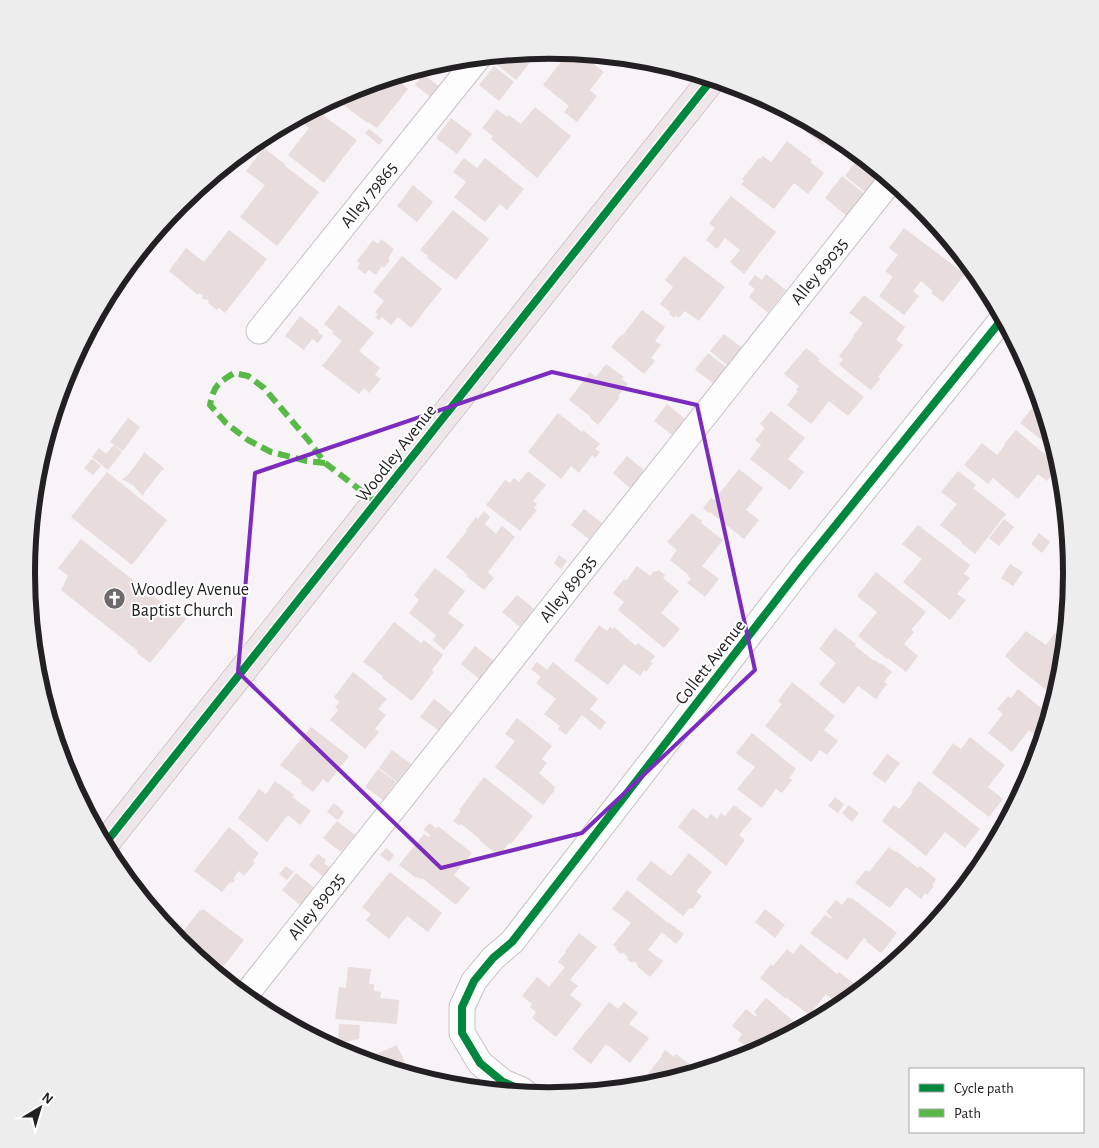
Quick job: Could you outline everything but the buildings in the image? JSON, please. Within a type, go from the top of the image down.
[{"type":"main road","name":"Woodley Avenue","points":[[109,839],[708,85]]},
{"type":"street","name":"Alley 79865","points":[[259,331],[472,66]]},
{"type":"street","name":"Alley 89035","points":[[249,991],[887,185]]},
{"type":"street","name":"Collett Avenue","points":[[515,1087],[503,1082],[480,1063],[462,1033],[462,1007],[474,981],[493,958],[512,942],[801,568],[999,323]]},
{"type":"highlighted area","points":[[552,372],[697,405],[755,670],[582,833],[441,868],[238,672],[255,473]]},
{"type":"marked path","points":[[325,463],[307,461],[271,452],[248,440],[226,423],[210,405],[217,386],[234,373],[248,376],[264,388],[325,463],[376,502]]},
{"type":"cycle path","points":[[109,839],[708,85]]},
{"type":"cycle path","points":[[515,1087],[503,1082],[480,1063],[462,1033],[462,1007],[474,981],[493,958],[512,942],[801,568],[999,323]]},
{"type":"place","name":"Woodley Avenue Baptist Church","points":[[115,599]]}]
